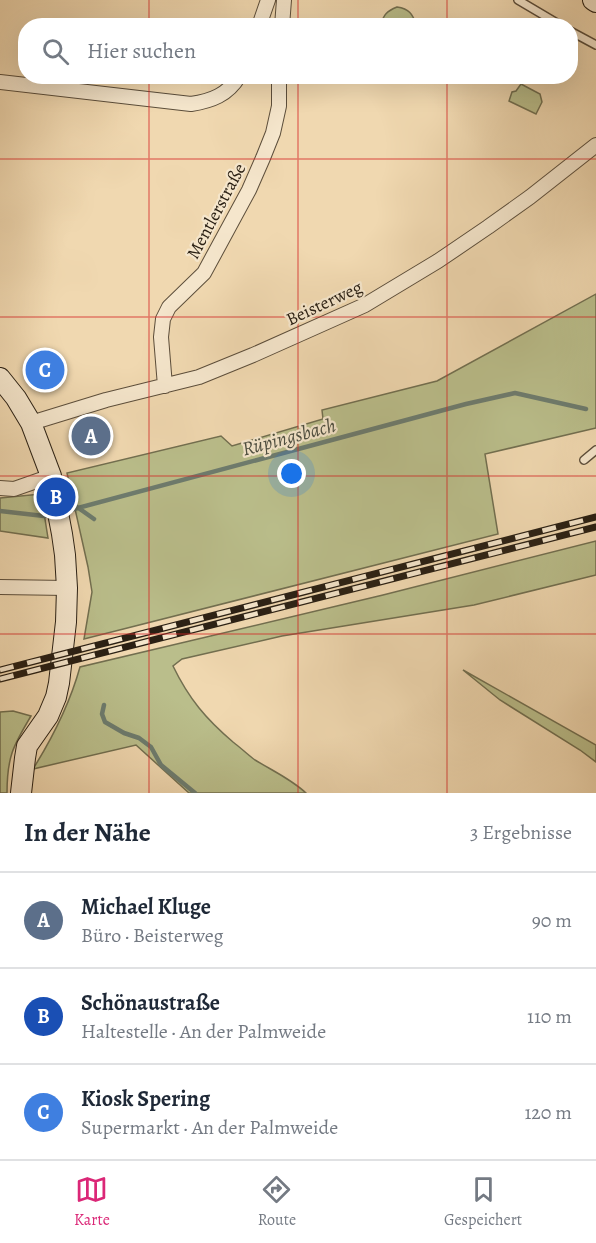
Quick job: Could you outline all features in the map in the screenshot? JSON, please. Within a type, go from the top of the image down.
[{"type":"street","points":[[262,18],[268,0]]},
{"type":"street","points":[[283,18],[284,0]]},
{"type":"street","points":[[0,82],[191,104],[207,102],[221,95],[234,84]]},
{"type":"street","name":"Mentlerstraße","points":[[165,386],[161,337],[163,320],[169,306],[204,273],[249,190],[273,133],[279,106],[279,84]]},
{"type":"street","name":"Beisterweg","points":[[31,423],[106,400],[200,377],[253,356],[365,305],[438,261],[488,227],[556,178],[596,145]]},
{"type":"street","points":[[0,378],[16,398],[31,423],[53,484],[62,534],[67,588],[66,622],[56,697],[48,716],[27,746],[21,793]]},
{"type":"street","points":[[0,488],[14,489],[53,484]]},
{"type":"street","points":[[0,586],[67,588]]},
{"type":"lane","points":[[518,0],[548,18]]},
{"type":"lane","points":[[578,35],[596,45]]},
{"type":"lane","points":[[584,460],[596,450]]},
{"type":"green space","points":[[397,7],[405,9],[414,18],[384,18]]},
{"type":"green space","points":[[521,84],[540,94],[542,102],[536,114],[509,101],[512,92],[516,91]]},
{"type":"green space","points":[[596,294],[596,428],[485,454],[498,534],[84,639],[92,592],[67,473],[221,436],[232,446],[323,419],[322,410],[437,381]]},
{"type":"green space","points":[[41,494],[48,538],[0,531],[0,498]]},
{"type":"green space","points":[[596,541],[596,575],[474,605],[282,636],[182,659],[173,666],[192,698],[214,725],[255,760],[288,779],[306,793],[189,793],[136,745],[33,769],[60,720],[80,667],[383,595]]},
{"type":"green space","points":[[463,670],[596,745],[596,762],[500,700]]},
{"type":"green space","points":[[13,711],[31,716],[12,752],[7,793],[0,793],[0,712]]},
{"type":"waterway","name":"Rüpingsbach","points":[[63,512],[466,404],[515,393],[586,409]]},
{"type":"waterway","points":[[77,507],[94,519]]},
{"type":"waterway","name":"Rüpingsbach","points":[[0,511],[44,516],[55,514]]},
{"type":"waterway","points":[[104,705],[102,714],[105,722],[124,733],[139,738],[151,747],[161,765],[195,793]]},
{"type":"railway","points":[[0,670],[596,517]]},
{"type":"railway","points":[[0,679],[596,527]]},
{"type":"place","name":"Kiosk Spering","points":[[45,370]]},
{"type":"place","name":"Michael Kluge","points":[[91,436]]},
{"type":"place","name":"Schönaustraße","points":[[56,497]]}]
